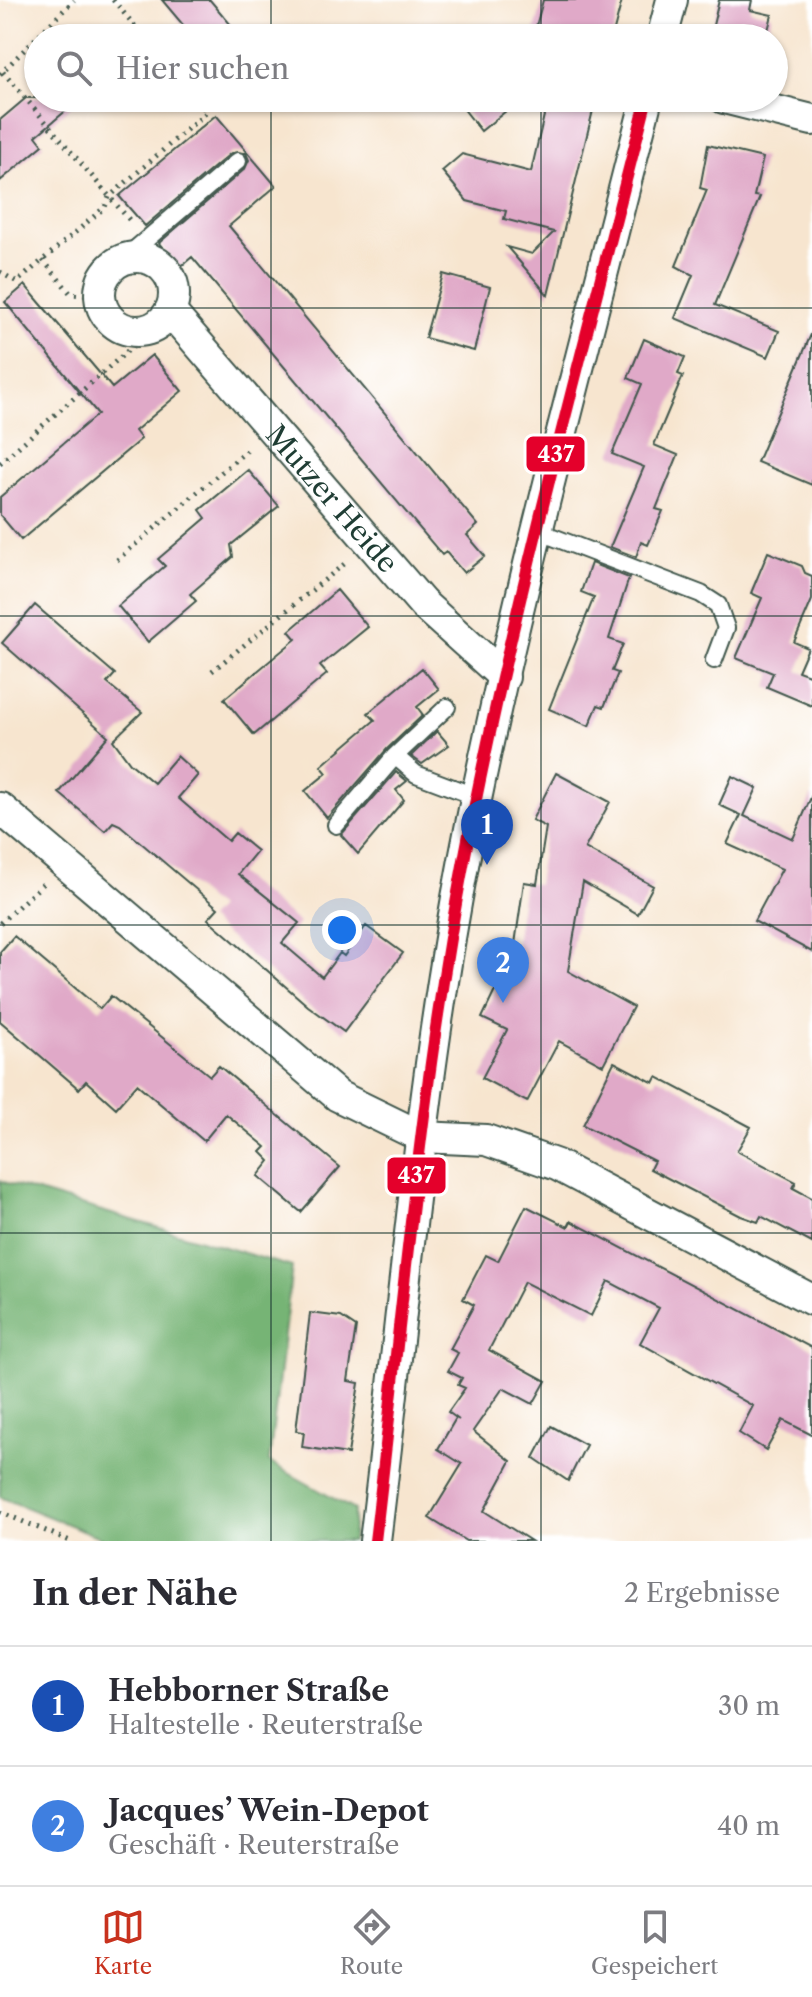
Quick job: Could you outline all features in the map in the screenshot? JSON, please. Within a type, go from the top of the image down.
[{"type":"street","points":[[666,24],[672,0]]},
{"type":"street","points":[[375,1541],[422,1137],[464,862],[504,677],[644,112]]},
{"type":"street","points":[[780,112],[812,120]]},
{"type":"street","points":[[126,257],[150,258],[169,274],[174,299],[163,319],[145,330],[123,329],[106,316],[99,296],[106,272],[126,257]]},
{"type":"street","name":"Mutzer Heide","points":[[163,319],[273,429],[423,604],[504,677]]},
{"type":"street","points":[[0,808],[338,1096],[422,1137],[486,1140],[557,1165],[812,1300]]},
{"type":"lane","points":[[126,257],[238,161]]},
{"type":"lane","points":[[540,532],[701,594],[718,605],[726,628],[714,660]]},
{"type":"lane","points":[[336,825],[395,756],[447,707]]},
{"type":"lane","points":[[395,756],[416,774],[477,797]]},
{"type":"path","points":[[50,24],[74,0]]},
{"type":"path","points":[[113,0],[133,24]]},
{"type":"path","points":[[24,51],[2,73],[24,98]]},
{"type":"path","points":[[36,112],[109,197]]},
{"type":"path","points":[[0,272],[17,282],[105,207],[109,197],[207,112]]},
{"type":"path","points":[[43,260],[71,294],[99,296]]},
{"type":"path","points":[[0,463],[163,319]]},
{"type":"path","points":[[117,560],[273,429]]},
{"type":"path","points":[[212,671],[370,543]]},
{"type":"path","points":[[0,923],[65,863]]},
{"type":"path","points":[[0,1512],[70,1541]]},
{"type":"green space","points":[[0,1181],[292,1267],[269,1462],[354,1510],[352,1541],[109,1541],[0,1497]]},
{"type":"building","points":[[162,0],[210,0],[230,24],[182,24]]},
{"type":"building","points":[[543,0],[622,0],[616,24],[537,24]]},
{"type":"building","points":[[719,0],[752,0],[750,10],[772,15],[770,24],[713,24]]},
{"type":"building","points":[[24,100],[24,112],[64,112],[36,136],[43,145],[0,181],[0,120]]},
{"type":"building","points":[[466,112],[505,112],[481,131]]},
{"type":"building","points":[[545,112],[593,112],[548,295],[507,247],[532,254],[554,232],[504,219],[506,211],[467,201],[442,171],[462,154],[531,172]]},
{"type":"building","points":[[216,115],[276,186],[229,226],[478,525],[467,535],[485,556],[464,573],[446,552],[442,555],[192,257],[179,268],[159,243],[245,169],[249,160],[246,153],[231,153],[145,226],[119,196]]},
{"type":"building","points":[[708,145],[763,158],[754,196],[760,197],[715,305],[779,331],[768,357],[675,318],[693,275],[676,266],[707,190],[700,188]]},
{"type":"building","points":[[443,274],[490,287],[474,351],[425,338]]},
{"type":"building","points":[[25,285],[112,388],[152,355],[182,391],[135,431],[141,439],[21,540],[0,515],[0,497],[98,414],[5,302]]},
{"type":"building","points":[[812,332],[812,485],[757,462]]},
{"type":"building","points":[[644,339],[685,357],[678,374],[683,376],[654,445],[678,455],[656,509],[663,511],[648,545],[641,542],[636,557],[610,547],[644,467],[612,454],[642,384],[628,378]]},
{"type":"building","points":[[248,470],[279,506],[231,545],[233,557],[190,594],[196,601],[148,642],[118,606],[165,566],[158,559],[206,518],[200,510]]},
{"type":"building","points":[[768,552],[802,566],[805,573],[812,576],[812,600],[794,642],[808,648],[798,671],[812,676],[812,706],[767,687],[773,673],[736,658],[762,598],[751,593]]},
{"type":"building","points":[[591,563],[629,578],[609,639],[623,644],[612,671],[618,673],[604,707],[598,705],[589,726],[549,709],[594,597],[581,592]]},
{"type":"building","points":[[337,590],[368,627],[320,666],[327,674],[254,735],[224,699],[296,639],[289,631]]},
{"type":"building","points":[[35,605],[115,674],[107,683],[142,712],[113,740],[130,763],[154,783],[177,756],[198,775],[178,798],[228,841],[235,833],[257,851],[238,874],[299,923],[282,943],[322,977],[340,953],[344,956],[366,926],[403,953],[344,1032],[308,1006],[208,919],[218,908],[120,825],[113,822],[105,831],[59,793],[108,736],[2,643]]},
{"type":"building","points":[[422,668],[439,689],[417,707],[423,715],[387,749],[327,818],[305,791],[327,773],[321,766],[375,720],[368,713]]},
{"type":"building","points":[[437,731],[449,745],[422,764],[411,756]]},
{"type":"building","points":[[396,772],[407,781],[396,790],[404,800],[358,854],[341,835]]},
{"type":"building","points":[[556,773],[610,802],[585,848],[653,886],[638,914],[583,882],[568,971],[633,1007],[603,1065],[559,1041],[527,1102],[482,1078],[507,1030],[482,1018],[514,951],[524,882],[537,884],[546,827],[532,820]]},
{"type":"building","points":[[732,776],[757,788],[744,816],[793,839],[812,795],[812,952],[754,921],[782,869],[727,844],[741,815],[719,805]]},
{"type":"building","points":[[14,936],[100,1009],[111,996],[210,1076],[219,1066],[340,1167],[301,1212],[258,1176],[270,1161],[261,1152],[266,1147],[226,1114],[204,1141],[137,1084],[116,1108],[86,1081],[79,1089],[0,1021],[0,952]]},
{"type":"building","points":[[614,1062],[654,1083],[657,1077],[751,1127],[737,1151],[796,1182],[793,1188],[812,1198],[812,1243],[761,1216],[758,1222],[741,1216],[650,1169],[654,1161],[583,1125]]},
{"type":"building","points":[[526,1206],[568,1227],[571,1221],[812,1348],[812,1435],[783,1420],[766,1450],[739,1433],[753,1406],[640,1343],[659,1308],[608,1281],[591,1316],[524,1282],[489,1350],[546,1381],[533,1404],[503,1388],[473,1431],[511,1461],[484,1511],[531,1541],[466,1541],[429,1518],[462,1464],[438,1449],[456,1418],[459,1420],[448,1412],[465,1388],[458,1385],[462,1378],[448,1371],[458,1353],[450,1349],[474,1305],[463,1299],[486,1255],[498,1261]]},
{"type":"building","points":[[310,1313],[341,1317],[356,1327],[348,1381],[359,1383],[348,1454],[302,1447],[304,1432],[296,1431]]},
{"type":"building","points":[[551,1426],[586,1445],[568,1481],[534,1458]]},
{"type":"transit line","name":"437","points":[[375,1541],[424,1114],[464,860],[504,668],[643,112]]},
{"type":"place","name":"Hebborner Straße","points":[[487,865]]},
{"type":"place","name":"Jacques’ Wein-Depot","points":[[503,1003]]}]
